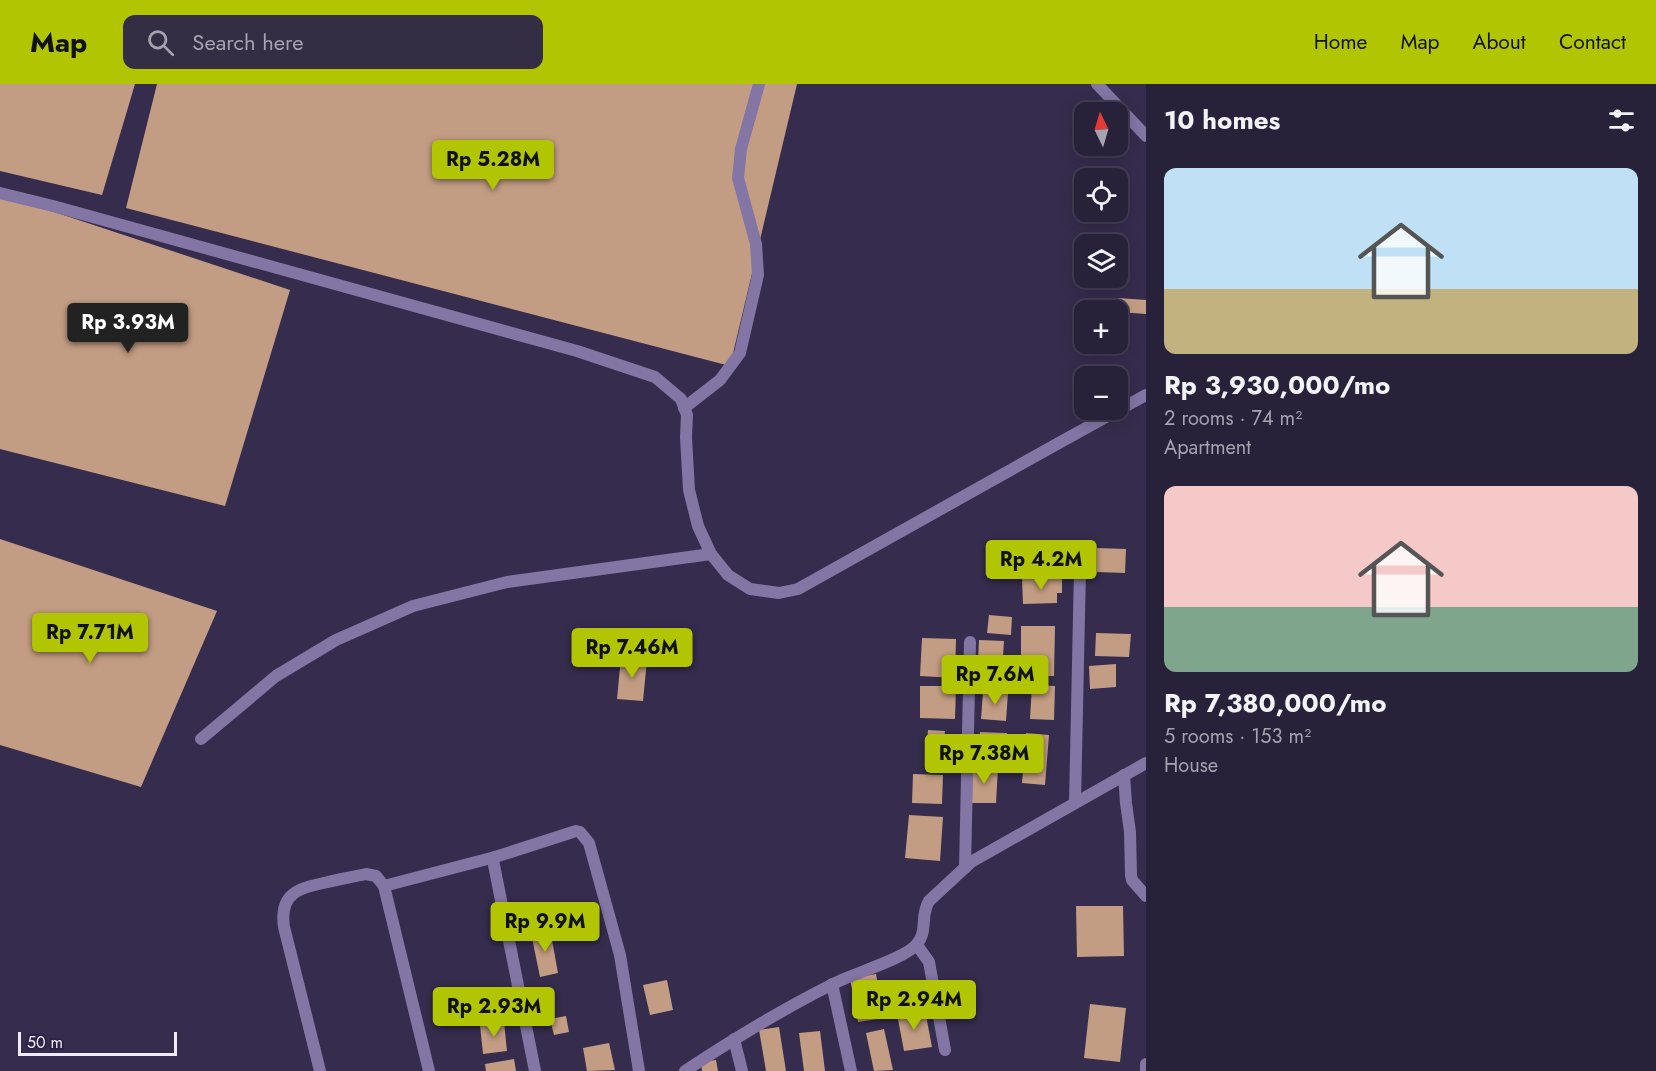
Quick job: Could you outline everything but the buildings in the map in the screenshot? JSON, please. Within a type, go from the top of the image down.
[{"type":"street","points":[[684,408],[720,380],[740,353],[758,275],[756,244],[738,178],[741,149],[759,84]]},
{"type":"street","points":[[1097,84],[1146,136]]},
{"type":"street","points":[[0,193],[577,351],[655,377],[681,399],[687,415],[689,490],[698,526],[711,554],[728,575],[750,589],[779,593],[798,589],[1146,395]]},
{"type":"street","points":[[201,739],[276,676],[336,640],[413,606],[507,582],[711,554]]},
{"type":"street","points":[[1075,803],[1080,568]]},
{"type":"street","points":[[965,868],[970,642]]},
{"type":"street","points":[[685,1071],[734,1039],[832,984],[906,953],[917,945],[924,933],[925,907],[929,901],[971,862],[1146,763]]},
{"type":"street","points":[[1124,775],[1130,831],[1131,875],[1132,880],[1146,896]]},
{"type":"street","points":[[384,886],[495,857],[576,831],[580,832],[590,843],[620,955],[639,1071]]},
{"type":"street","points":[[495,857],[493,865],[535,1071]]},
{"type":"street","points":[[320,1071],[282,918],[284,907],[293,892],[304,887],[366,874],[376,876],[384,886],[429,1071]]},
{"type":"street","points":[[917,945],[929,962],[945,1050]]},
{"type":"street","points":[[832,984],[851,1071]]},
{"type":"street","points":[[734,1039],[742,1071]]},
{"type":"street","points":[[1146,1064],[1146,1071]]}]
